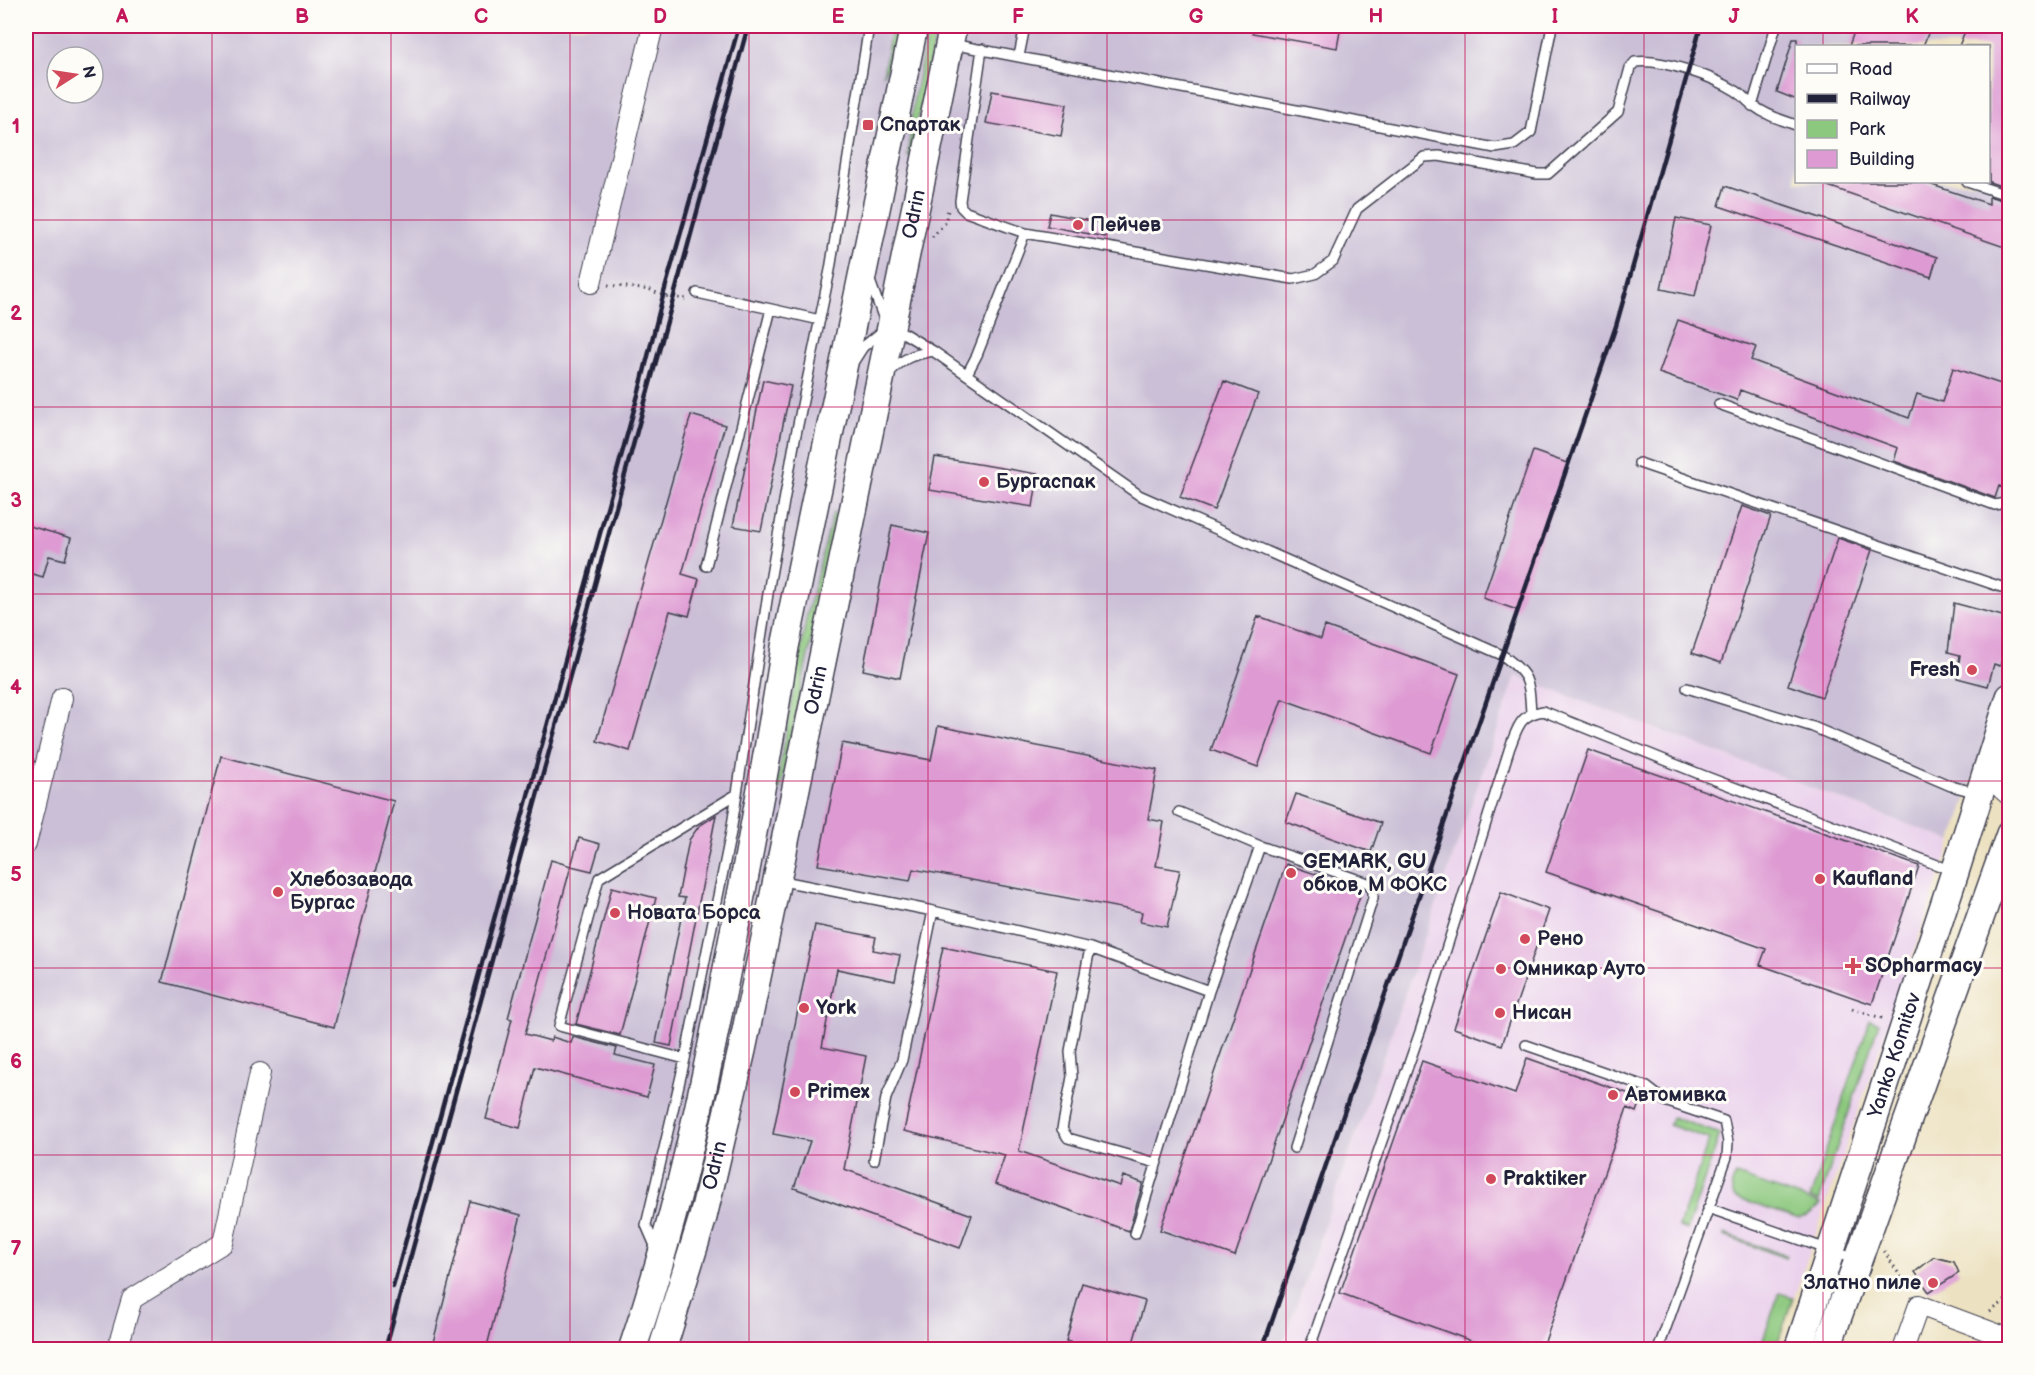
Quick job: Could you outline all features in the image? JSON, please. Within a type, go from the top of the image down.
[{"type":"main road","name":"Odrin","points":[[632,1350],[661,1259],[698,1114],[771,738],[786,647],[914,26]]},
{"type":"main road","name":"Odrin","points":[[662,1350],[703,1217],[721,1144],[951,34]]},
{"type":"main road","name":"Yanko Komitov","points":[[1798,1350],[2010,697]]},
{"type":"main road","points":[[771,738],[775,768],[761,853],[776,880]]},
{"type":"main road","name":"Yanko Komitov","points":[[1826,1350],[1870,1253],[2010,834]]},
{"type":"street","points":[[591,283],[653,26]]},
{"type":"street","points":[[26,844],[62,698]]},
{"type":"street","name":"Yanko Komitov","points":[[2001,724],[2005,747],[2001,774],[2002,789],[2010,796]]},
{"type":"street","points":[[117,1350],[132,1299],[223,1243],[260,1073]]},
{"type":"street","points":[[1903,1350],[1919,1305],[2010,1339]]},
{"type":"lane","points":[[661,1259],[646,1225],[685,1059],[725,866],[770,581],[795,439],[820,320],[869,26]]},
{"type":"lane","points":[[1019,56],[1025,26]]},
{"type":"lane","points":[[951,34],[982,49],[1495,148],[1514,145],[1531,132],[1552,26]]},
{"type":"lane","points":[[1752,106],[1776,26]]},
{"type":"lane","points":[[982,49],[960,201],[961,207],[966,212],[1025,233],[1293,279],[1315,274],[1333,261],[1357,209],[1424,157],[1439,156],[1548,174],[1618,112],[1630,68],[1635,62],[1642,61],[1689,70],[1737,91],[1752,106],[1769,116],[1795,124]]},
{"type":"lane","points":[[1970,183],[2010,196]]},
{"type":"lane","points":[[967,374],[977,355],[1025,233]]},
{"type":"lane","points":[[865,262],[879,308],[890,325],[967,374],[1139,495],[1502,655],[1518,666],[1528,681],[1531,713]]},
{"type":"lane","points":[[698,293],[820,320]]},
{"type":"lane","points":[[706,566],[771,309]]},
{"type":"lane","points":[[840,382],[863,347],[890,325]]},
{"type":"lane","points":[[880,383],[900,361],[912,355],[933,351]]},
{"type":"lane","points":[[1719,404],[1995,505],[2010,502]]},
{"type":"lane","points":[[1640,463],[2010,590]]},
{"type":"lane","points":[[1687,688],[1813,727],[1951,786],[1980,794]]},
{"type":"lane","points":[[1309,1350],[1421,1029],[1510,747],[1521,721],[1531,713],[1543,711],[1955,872]]},
{"type":"lane","points":[[685,1059],[559,1026],[599,878],[737,794]]},
{"type":"lane","points":[[1179,812],[1260,846],[1368,883],[1373,890],[1373,898],[1294,1148]]},
{"type":"lane","points":[[1135,1234],[1209,991],[1260,846]]},
{"type":"lane","points":[[776,880],[933,911],[1090,948],[1209,991]]},
{"type":"lane","points":[[874,1160],[886,1098],[902,1060],[933,911]]},
{"type":"lane","points":[[1090,948],[1070,1051],[1072,1077],[1062,1129],[1068,1138],[1156,1163]]},
{"type":"lane","points":[[1526,1045],[1647,1087],[1665,1101],[1724,1121],[1728,1142],[1727,1157],[1658,1350]]},
{"type":"lane","points":[[1708,1208],[1831,1251],[1870,1253]]},
{"type":"path","points":[[591,283],[651,290],[663,296],[675,298],[689,299],[698,293]]},
{"type":"path","points":[[1852,1009],[1894,1022]]},
{"type":"path","points":[[2010,1184],[2004,1199],[2010,1215]]},
{"type":"path","points":[[1870,1253],[1919,1305]]},
{"type":"shaded area","points":[[26,26],[2009,26],[2009,672],[1952,841],[1516,676],[1281,1349],[26,1349]]},
{"type":"shaded area","points":[[1516,676],[1952,841],[1776,1349],[1281,1350]]},
{"type":"green space","points":[[892,26],[899,26],[893,58],[883,75]]},
{"type":"green space","points":[[929,26],[937,26],[910,157],[908,157],[914,99]]},
{"type":"green space","points":[[833,513],[837,515],[780,790],[776,789],[807,615]]},
{"type":"green space","points":[[1870,1020],[1879,1023],[1819,1201],[1810,1198]]},
{"type":"green space","points":[[1672,1117],[1720,1134],[1687,1230],[1679,1227],[1709,1139],[1669,1125]]},
{"type":"green space","points":[[1736,1175],[1821,1204],[1810,1214],[1796,1218],[1741,1200],[1734,1197],[1732,1191],[1732,1183]]},
{"type":"green space","points":[[1724,1234],[1787,1256],[1786,1258],[1724,1236]]},
{"type":"green space","points":[[1779,1293],[1793,1297],[1776,1349],[1760,1349]]},
{"type":"building","points":[[1253,26],[1341,26],[1337,48],[1252,33]]},
{"type":"building","points":[[1856,26],[1931,26],[1923,45],[1849,45]]},
{"type":"building","points":[[1967,26],[2010,26],[2010,189],[1990,182],[1990,45],[1959,45]]},
{"type":"building","points":[[1793,39],[1797,39],[1795,99],[1777,92]]},
{"type":"building","points":[[992,91],[1067,104],[1061,136],[986,123]]},
{"type":"building","points":[[1926,183],[1989,204],[1989,196],[2010,203],[2010,249],[1822,184]]},
{"type":"building","points":[[1725,186],[1937,257],[1931,277],[1719,206]]},
{"type":"building","name":"Пейчев","points":[[1050,213],[1108,224],[1106,237],[1047,226]]},
{"type":"building","points":[[1676,218],[1711,225],[1695,296],[1661,289]]},
{"type":"building","points":[[1678,320],[1756,347],[1751,360],[1909,418],[1917,394],[1942,402],[1953,368],[2010,387],[2010,490],[1999,486],[1995,498],[1894,461],[1898,448],[1740,390],[1737,400],[1659,373]]},
{"type":"building","points":[[763,380],[791,386],[761,531],[733,526]]},
{"type":"building","points":[[1224,381],[1258,394],[1214,510],[1180,497]]},
{"type":"building","points":[[691,415],[725,425],[682,574],[699,579],[689,616],[670,611],[630,751],[597,741]]},
{"type":"building","points":[[1533,451],[1567,463],[1517,610],[1483,598]]},
{"type":"building","name":"Бургаспак","points":[[935,457],[1038,474],[1033,507],[929,490]]},
{"type":"building","points":[[1742,506],[1771,516],[1721,663],[1692,653]]},
{"type":"building","points":[[26,525],[71,538],[65,560],[49,556],[43,577],[26,572]]},
{"type":"building","points":[[892,525],[929,533],[900,678],[863,670]]},
{"type":"building","points":[[1838,538],[1872,550],[1822,697],[1788,685]]},
{"type":"building","points":[[1954,603],[2010,618],[2010,633],[2000,666],[1994,664],[1988,686],[1957,678],[1960,655],[1948,652]]},
{"type":"building","points":[[1258,616],[1321,639],[1325,626],[1459,674],[1431,753],[1282,699],[1258,767],[1211,750]]},
{"type":"building","points":[[938,726],[1157,770],[1148,819],[1164,822],[1156,866],[1180,870],[1167,927],[1140,922],[1142,912],[913,869],[910,881],[818,865],[842,743],[931,760]]},
{"type":"building","points":[[1588,750],[1919,866],[1872,1004],[1760,965],[1766,949],[1546,872]]},
{"type":"building","name":"Хлебозавода Бургас","points":[[221,756],[394,801],[334,1027],[162,982]]},
{"type":"building","points":[[1296,794],[1381,823],[1371,852],[1286,822]]},
{"type":"building","points":[[716,815],[671,1046],[656,1043],[685,898],[678,897],[689,840],[699,826]]},
{"type":"building","points":[[579,838],[600,844],[592,871],[571,866]]},
{"type":"building","points":[[551,860],[571,866],[525,1034],[551,1041],[552,1037],[571,1043],[573,1037],[617,1048],[615,1055],[655,1065],[647,1097],[535,1067],[520,1128],[486,1119],[512,1019],[508,1018]]},
{"type":"building","points":[[1286,864],[1362,890],[1235,1256],[1160,1230]]},
{"type":"building","points":[[612,887],[656,898],[620,1035],[576,1024]]},
{"type":"building","name":"Омникар Ауто","points":[[1501,892],[1549,910],[1502,1045],[1454,1028]]},
{"type":"building","points":[[815,925],[876,937],[873,950],[900,955],[895,981],[837,969],[822,1047],[866,1056],[844,1169],[972,1215],[960,1248],[794,1188],[810,1141],[773,1134]]},
{"type":"building","points":[[943,947],[1057,971],[1019,1151],[1120,1186],[1123,1176],[1143,1183],[1129,1231],[995,1184],[1005,1155],[904,1131]]},
{"type":"building","name":"Praktiker","points":[[1527,1058],[1641,1098],[1636,1112],[1627,1108],[1542,1350],[1496,1350],[1340,1293],[1422,1061],[1515,1094]]},
{"type":"building","points":[[470,1201],[521,1215],[486,1350],[431,1350]]},
{"type":"building","name":"Златно пиле","points":[[1934,1257],[1954,1262],[1959,1273],[1929,1292],[1915,1272]]},
{"type":"building","points":[[1082,1283],[1145,1301],[1131,1350],[1095,1350],[1066,1341]]},
{"type":"railway","points":[[393,1287],[641,384],[663,296],[739,26]]},
{"type":"railway","points":[[385,1350],[748,26]]},
{"type":"railway","points":[[1262,1350],[1616,326],[1701,26]]},
{"type":"place","name":"Спартак","points":[[868,125]]},
{"type":"place","name":"Пейчев","points":[[1078,225]]},
{"type":"place","name":"Бургаспак","points":[[984,482]]},
{"type":"place","name":"Fresh","points":[[1972,670]]},
{"type":"place","name":"GEMARK, GU обков, М ФОКС","points":[[1291,873]]},
{"type":"place","name":"Kaufland","points":[[1820,879]]},
{"type":"place","name":"Хлебозавода Бургас","points":[[278,892]]},
{"type":"place","name":"Новата Борса","points":[[615,913]]},
{"type":"place","name":"Рено","points":[[1525,939]]},
{"type":"place","name":"SOpharmacy","points":[[1853,966]]},
{"type":"place","name":"Омникар Ауто","points":[[1501,969]]},
{"type":"place","name":"York","points":[[804,1008]]},
{"type":"place","name":"Нисан","points":[[1500,1013]]},
{"type":"place","name":"Primex","points":[[795,1092]]},
{"type":"place","name":"Автомивка","points":[[1613,1095]]},
{"type":"place","name":"Praktiker","points":[[1491,1179]]},
{"type":"place","name":"Златно пиле","points":[[1933,1283]]}]
